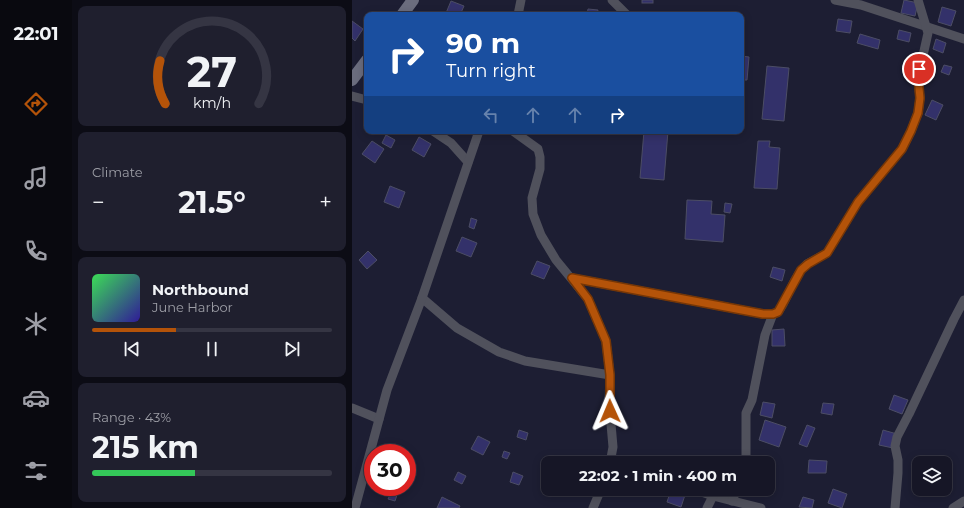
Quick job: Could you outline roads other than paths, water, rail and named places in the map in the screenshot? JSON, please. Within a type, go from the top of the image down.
[{"type":"main road","points":[[404,12],[413,0]]},
{"type":"main road","points":[[352,80],[364,64]]},
{"type":"street","points":[[519,12],[521,0]]},
{"type":"street","points":[[612,0],[623,12]]},
{"type":"street","points":[[835,0],[861,5],[964,38]]},
{"type":"street","points":[[572,278],[763,314],[773,314],[778,312],[801,270],[827,253],[858,202],[902,149],[911,131],[918,113],[920,98],[918,78],[928,33],[918,0]]},
{"type":"street","points":[[352,96],[364,99]]},
{"type":"street","points":[[438,134],[451,143],[468,162]]},
{"type":"street","points":[[355,508],[387,390],[422,298],[478,134]]},
{"type":"street","points":[[517,134],[538,149],[540,169],[532,198],[533,214],[541,235],[556,260],[588,299],[606,341],[610,375],[609,401],[613,456]]},
{"type":"street","points":[[422,298],[457,328],[499,352],[525,361],[610,375]]},
{"type":"street","points":[[895,508],[898,473],[898,460],[895,446],[897,437],[964,300]]},
{"type":"street","points":[[746,456],[746,413],[752,400],[765,335],[773,314]]},
{"type":"street","points":[[352,408],[379,419]]},
{"type":"street","points":[[593,508],[598,496]]},
{"type":"street","points":[[707,508],[713,496],[761,508]]},
{"type":"street","points":[[732,501],[734,496]]},
{"type":"street","points":[[954,508],[964,501]]}]
